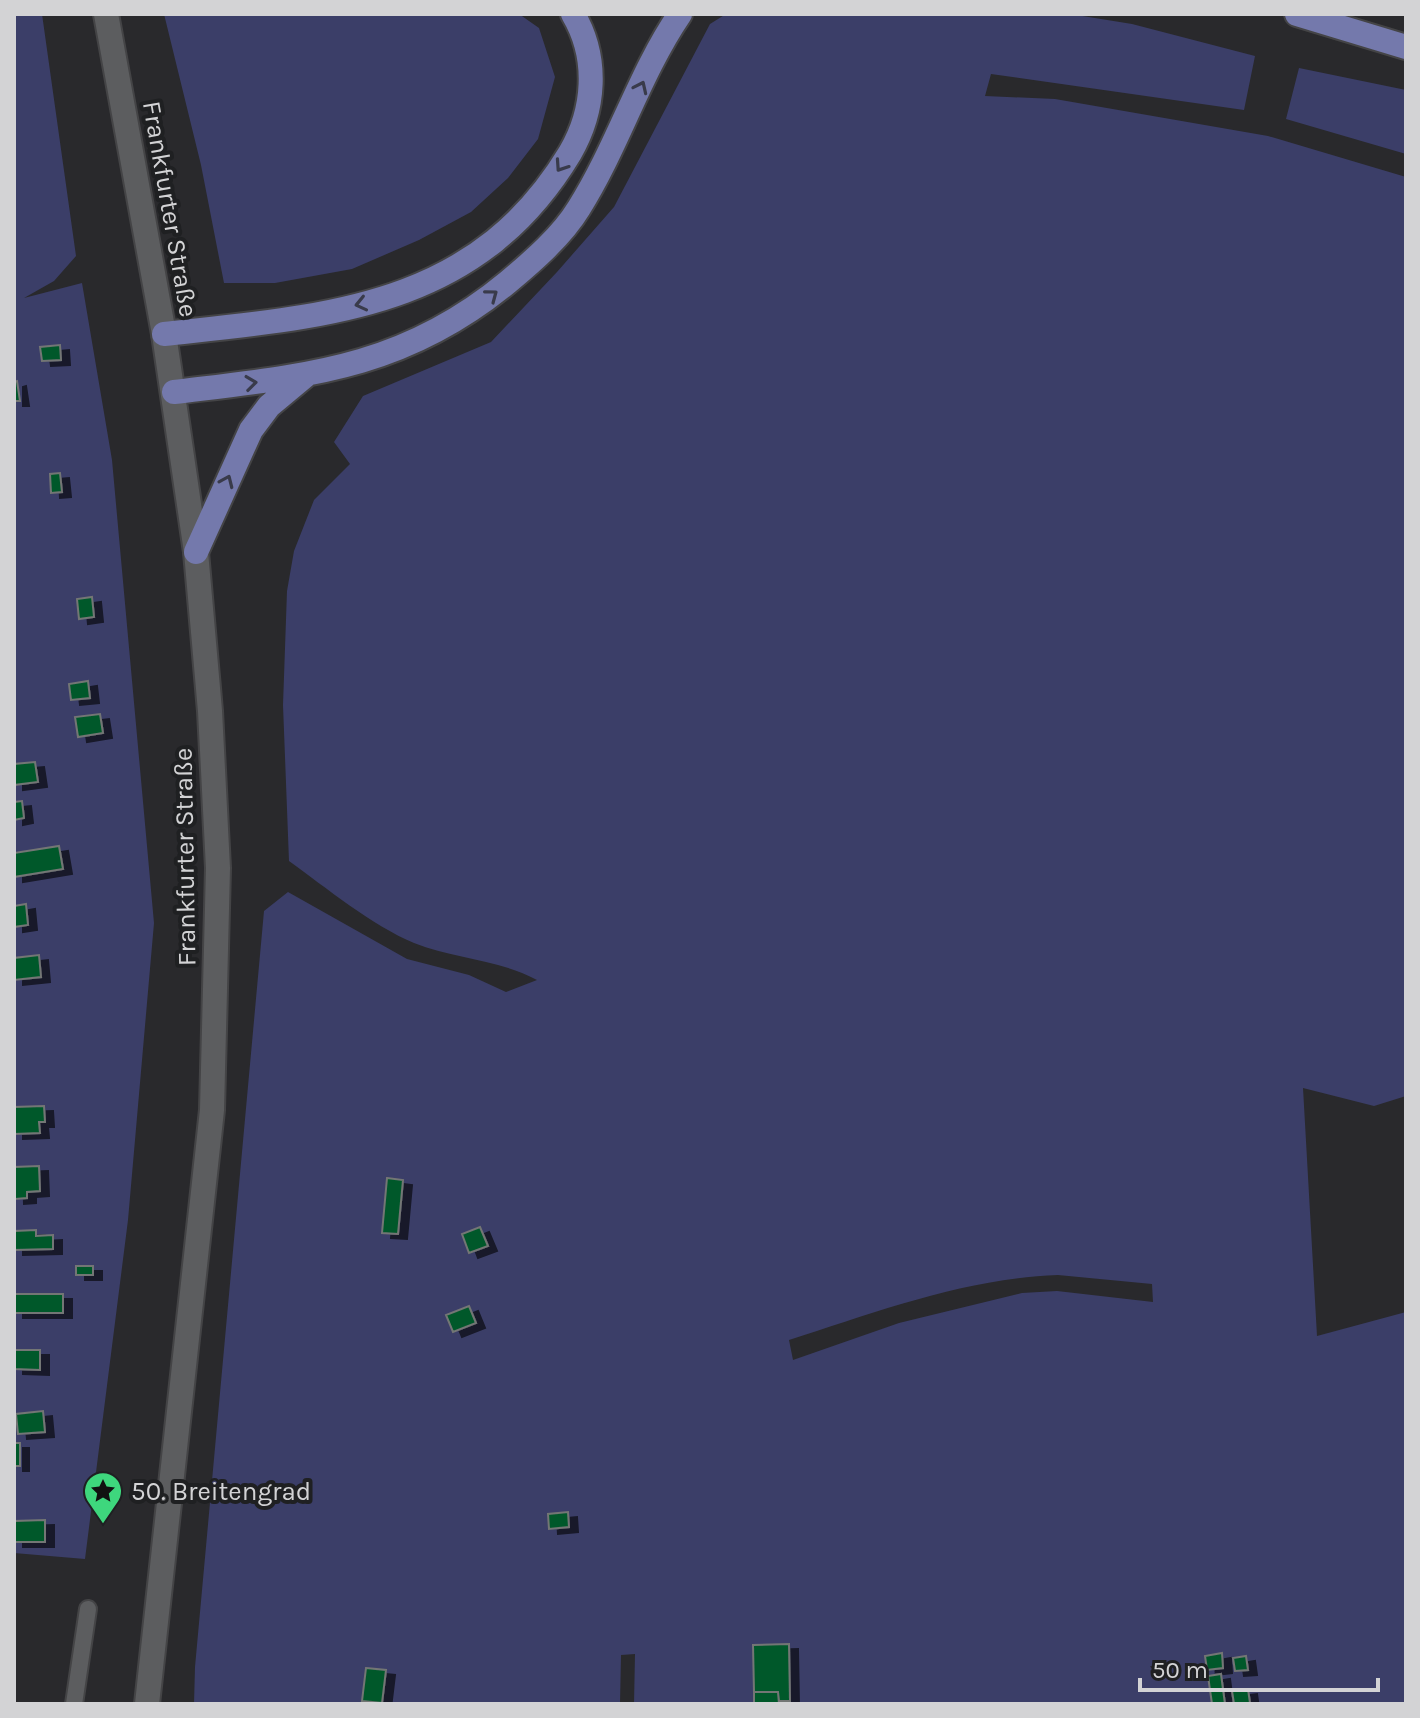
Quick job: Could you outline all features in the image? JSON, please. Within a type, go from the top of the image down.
[{"type":"main road","name":"Frankfurter Straße","points":[[106,14],[174,392],[196,552],[210,711],[218,868],[212,1110],[147,1704]]},
{"type":"main road","points":[[164,334],[292,320],[393,297],[435,280],[497,241],[561,168],[588,115],[591,93],[589,57],[580,25],[573,14]]},
{"type":"main road","points":[[174,392],[305,376],[346,367],[416,341],[450,324],[489,298],[523,269],[578,210],[618,137],[665,35],[680,14]]},
{"type":"main road","points":[[1302,15],[1406,47]]},
{"type":"main road","points":[[196,552],[251,430],[269,406],[305,376]]},
{"type":"lane","points":[[74,1704],[88,1609]]},
{"type":"shaded area","points":[[14,14],[42,14],[76,256],[54,281],[24,298],[82,283],[112,460],[154,923],[128,1220],[85,1559],[14,1553]]},
{"type":"shaded area","points":[[164,14],[519,14],[539,28],[555,77],[538,139],[508,178],[471,212],[419,240],[352,269],[275,283],[224,283],[201,165]]},
{"type":"shaded area","points":[[726,14],[1070,14],[1132,24],[1255,56],[1244,110],[991,74],[985,96],[1055,99],[1268,136],[1406,177],[1406,1096],[1374,1106],[1303,1088],[1317,1336],[1406,1312],[1406,1704],[634,1704],[635,1654],[621,1655],[620,1704],[194,1704],[264,911],[288,892],[407,959],[469,975],[506,992],[537,980],[398,936],[289,861],[283,705],[287,591],[294,551],[314,500],[350,464],[334,442],[363,396],[491,342],[557,272],[614,207],[710,24]],"holes":[[[1058,1275],[1152,1284],[1153,1302],[1057,1291],[1022,1293],[899,1323],[793,1360],[789,1340],[922,1298],[989,1282]]]},
{"type":"shaded area","points":[[1299,68],[1406,90],[1406,154],[1286,119]]},
{"type":"building","points":[[60,345],[61,360],[42,361],[40,347]]},
{"type":"building","points":[[17,381],[20,401],[14,401],[14,382]]},
{"type":"building","points":[[60,473],[62,492],[51,493],[50,474]]},
{"type":"building","points":[[92,597],[94,617],[79,619],[77,599]]},
{"type":"building","points":[[88,681],[90,698],[71,700],[69,684]]},
{"type":"building","points":[[100,714],[103,733],[78,737],[75,717]]},
{"type":"building","points":[[35,762],[38,782],[14,785],[14,764]]},
{"type":"building","points":[[22,801],[24,818],[14,820],[14,802]]},
{"type":"building","points":[[59,846],[63,869],[14,877],[14,853]]},
{"type":"building","points":[[26,904],[28,925],[14,927],[14,906]]},
{"type":"building","points":[[39,955],[41,977],[14,980],[14,958]]},
{"type":"building","points":[[44,1106],[45,1122],[39,1122],[40,1133],[14,1134],[14,1107]]},
{"type":"building","points":[[39,1166],[40,1191],[27,1192],[27,1198],[15,1199],[14,1167]]},
{"type":"building","points":[[387,1178],[403,1180],[398,1234],[382,1233]]},
{"type":"building","points":[[480,1227],[488,1246],[469,1253],[462,1234]]},
{"type":"building","points":[[36,1230],[36,1236],[53,1235],[53,1249],[14,1250],[14,1231]]},
{"type":"building","points":[[76,1266],[93,1266],[93,1275],[76,1275]]},
{"type":"building","points":[[14,1294],[63,1294],[63,1313],[14,1313]]},
{"type":"building","points":[[469,1306],[476,1323],[453,1332],[446,1315]]},
{"type":"building","points":[[14,1350],[40,1350],[40,1370],[14,1369]]},
{"type":"building","points":[[43,1411],[45,1432],[18,1434],[16,1414]]},
{"type":"building","points":[[14,1443],[20,1443],[20,1466],[14,1466]]},
{"type":"building","points":[[568,1512],[569,1527],[549,1529],[548,1514]]},
{"type":"building","points":[[45,1520],[45,1542],[14,1542],[14,1521]]},
{"type":"building","points":[[789,1644],[790,1701],[779,1701],[778,1692],[754,1692],[753,1645]]},
{"type":"building","points":[[1222,1653],[1223,1668],[1207,1670],[1205,1656]]},
{"type":"building","points":[[1246,1656],[1248,1670],[1235,1671],[1233,1658]]},
{"type":"building","points":[[366,1668],[386,1670],[382,1703],[362,1701]]},
{"type":"building","points":[[1221,1674],[1225,1704],[1212,1704],[1208,1676]]},
{"type":"building","points":[[1248,1689],[1250,1703],[1234,1704],[1232,1691]]},
{"type":"building","points":[[754,1692],[778,1692],[779,1704],[754,1704]]},
{"type":"place","name":"50. Breitengrad","points":[[103,1525]]}]
